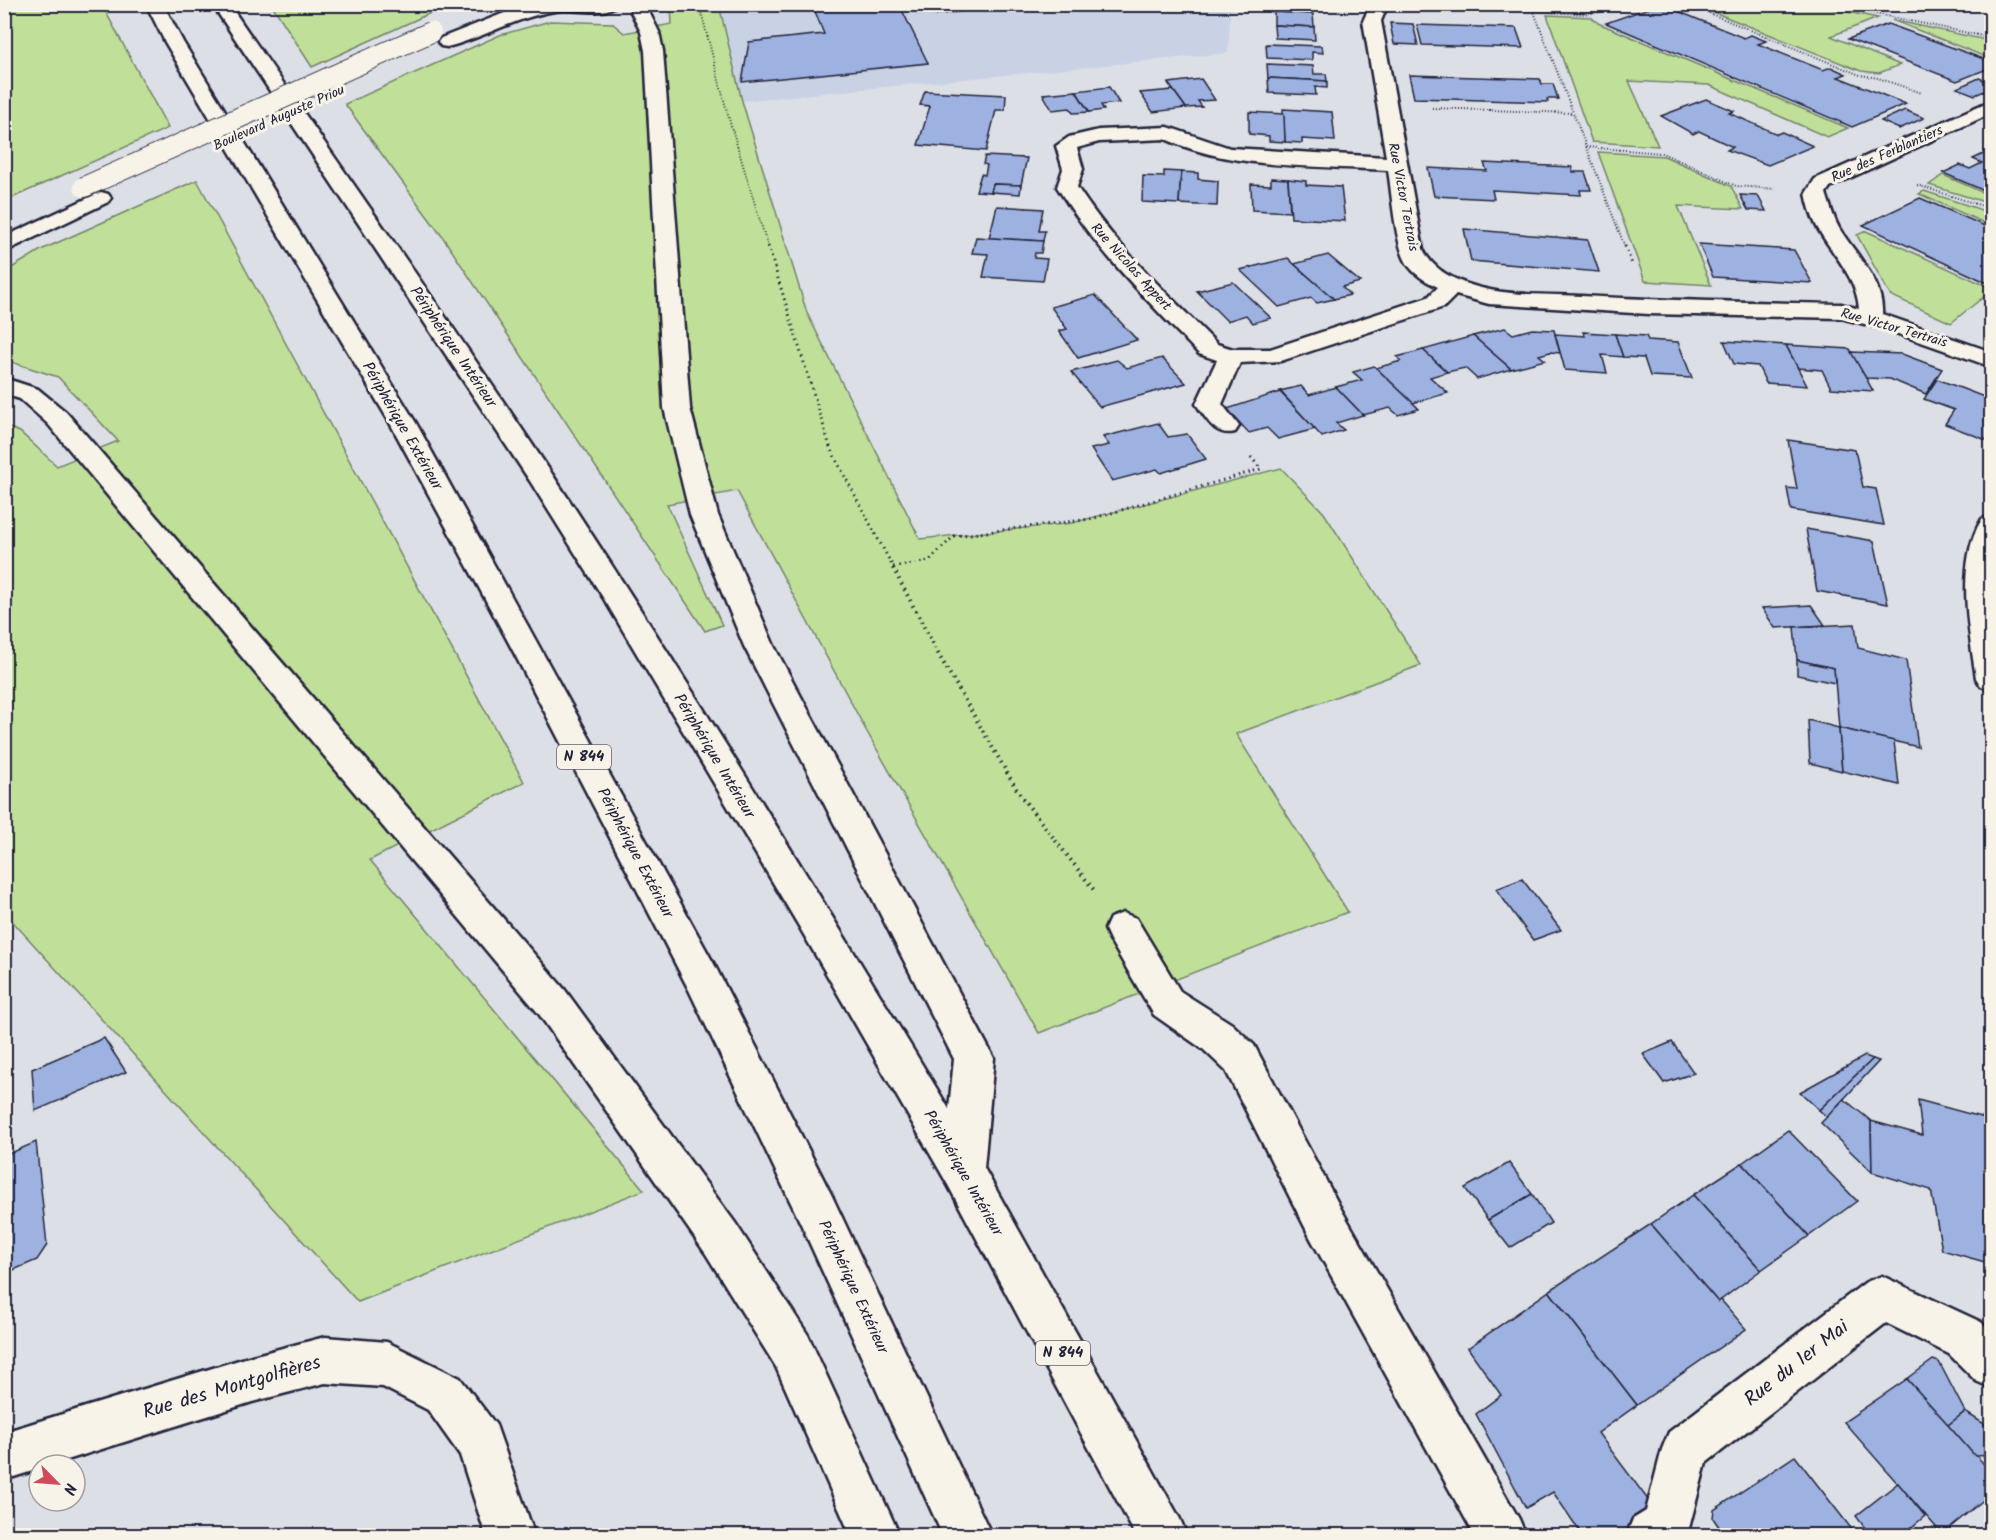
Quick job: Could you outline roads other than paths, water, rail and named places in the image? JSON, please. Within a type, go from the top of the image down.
[{"type":"main road","name":"Périphérique Extérieur","points":[[154,4],[174,42],[403,423],[702,978],[816,1209],[968,1536]]},
{"type":"main road","name":"Périphérique Intérieur","points":[[220,4],[541,478],[619,600],[813,917],[963,1171],[1163,1536]]},
{"type":"main road","name":"Boulevard Auguste Priou","points":[[4,246],[92,192],[439,37],[555,5],[609,4]]},
{"type":"main road","points":[[642,4],[640,12],[650,32],[654,51],[677,408],[689,463],[704,515],[759,646],[974,1058],[963,1171]]},
{"type":"main road","name":"Rue Victor Tertrais","points":[[1383,4],[1377,8],[1372,21],[1412,249],[1418,263],[1452,286],[1488,297],[1649,308],[1841,311],[1966,349],[1992,360]]},
{"type":"main road","name":"Boulevard Auguste Priou","points":[[439,37],[457,20]]},
{"type":"main road","name":"Rue des Ferblantiers","points":[[1870,319],[1873,308],[1869,292],[1822,216],[1816,193],[1822,183],[1984,110]]},
{"type":"main road","name":"Rue Nicolas Appert","points":[[1396,164],[1229,154],[1193,144],[1168,133],[1099,136],[1076,141],[1066,146],[1073,169],[1067,187],[1084,214],[1117,255],[1208,349],[1231,356],[1272,356],[1436,302],[1452,286]]},
{"type":"main road","name":"Boulevard Auguste Priou","points":[[53,200],[92,192]]},
{"type":"main road","points":[[1226,426],[1209,404],[1231,356]]},
{"type":"main road","points":[[4,385],[30,394],[57,418],[552,1002],[721,1239],[792,1351],[876,1536]]},
{"type":"main road","points":[[1989,541],[1980,610],[1992,678]]},
{"type":"main road","points":[[1123,929],[1167,1004],[1218,1037],[1240,1058],[1326,1224],[1502,1536]]},
{"type":"main road","name":"Rue du 1er Mai","points":[[1650,1536],[1666,1526],[1686,1449],[1882,1298],[1965,1338],[1992,1365]]},
{"type":"main road","name":"Rue des Montgolfières","points":[[4,1456],[252,1379],[325,1360],[387,1365],[444,1395],[479,1442],[512,1536]]}]
